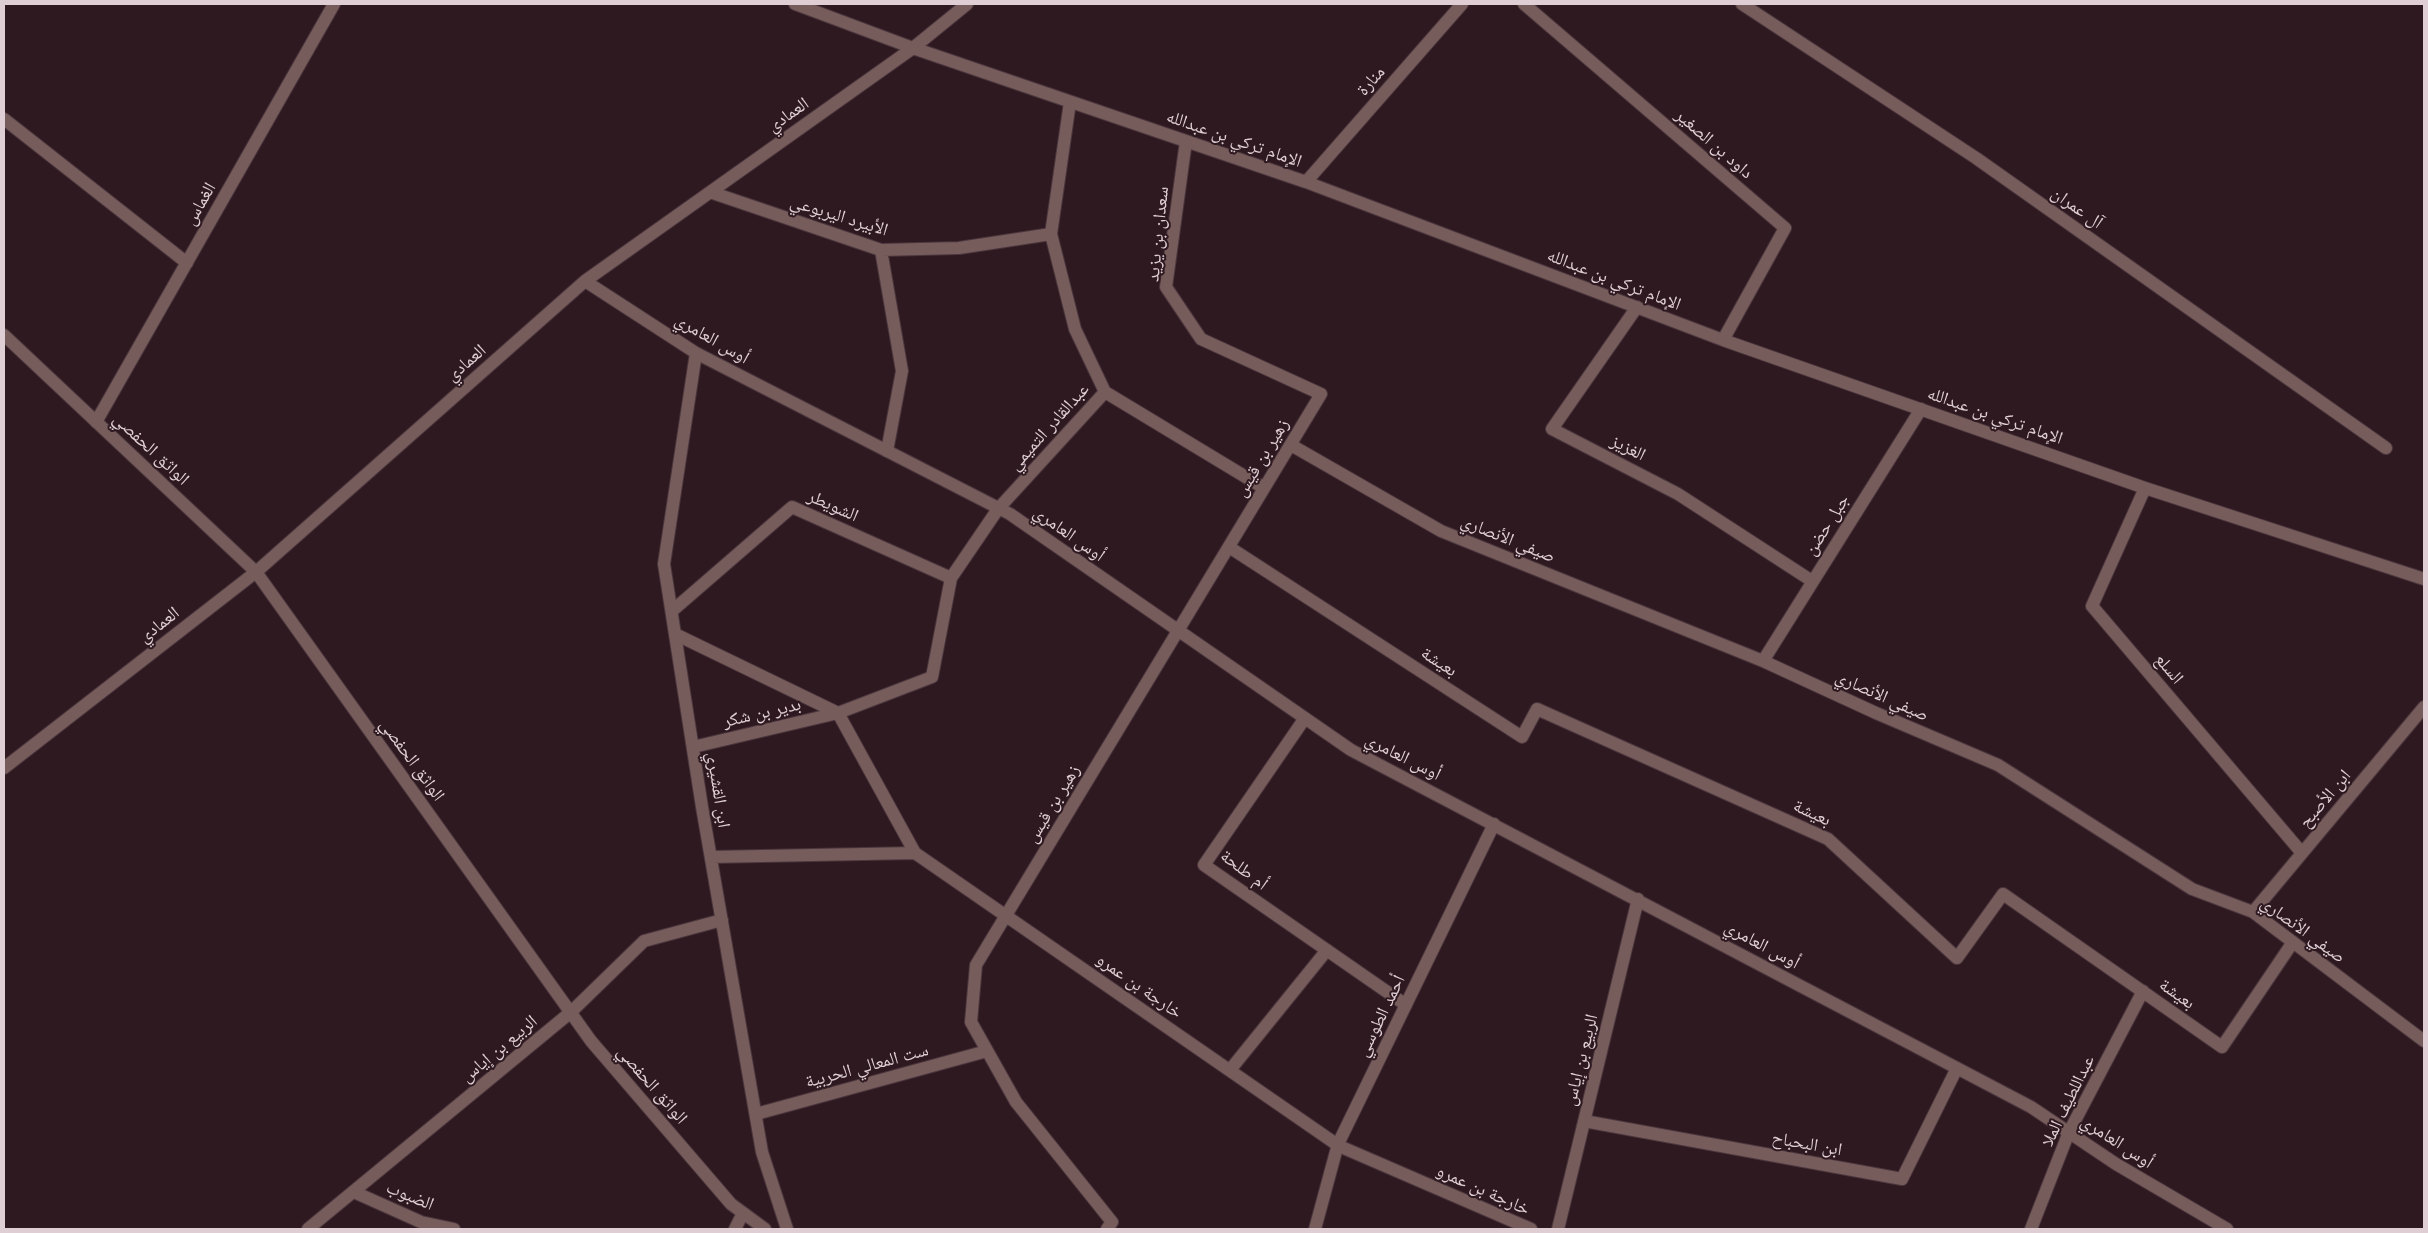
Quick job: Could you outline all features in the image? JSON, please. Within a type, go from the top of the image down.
[{"type":"street","name":"الغماس","points":[[96,422],[334,4]]},
{"type":"street","name":"الإمام تركي بن عبدالله","points":[[795,4],[913,48],[1306,182],[1724,340],[2145,488],[2424,579]]},
{"type":"street","name":"العمادي","points":[[4,768],[256,572],[585,281],[913,48],[967,4]]},
{"type":"street","name":"منارة","points":[[1306,182],[1462,4]]},
{"type":"street","name":"داود بن الصغير","points":[[1524,4],[1785,228],[1724,340]]},
{"type":"street","name":"آل عمران","points":[[1742,4],[1976,158],[2386,448]]},
{"type":"street","name":"عبدالقادر التميمي","points":[[951,578],[998,509],[1105,392],[1075,330],[1051,234],[1070,102]]},
{"type":"street","points":[[4,119],[187,262]]},
{"type":"street","name":"سعدان بن يزيد","points":[[1186,141],[1166,287],[1201,339],[1321,394]]},
{"type":"street","name":"الأبيرد اليربوعي","points":[[710,192],[881,250],[959,248],[1051,234]]},
{"type":"street","points":[[881,250],[902,371],[887,451]]},
{"type":"street","name":"أوس العامري","points":[[585,281],[696,353],[1010,514],[1351,750],[2031,1107],[2116,1164],[2227,1229]]},
{"type":"street","name":"الغزيز","points":[[1637,307],[1552,429],[1678,494],[1812,581]]},
{"type":"street","name":"الواثق الحفصي","points":[[4,335],[256,572],[591,1041],[724,1197],[765,1229]]},
{"type":"street","name":"ابن القشيري","points":[[696,353],[664,564],[711,858],[762,1152],[787,1229]]},
{"type":"street","points":[[1105,392],[1264,488]]},
{"type":"street","name":"زهير بن قيس","points":[[1107,1229],[1112,1222],[1016,1102],[971,1022],[976,965],[1321,394]]},
{"type":"street","name":"جبل حضن","points":[[1763,660],[1921,409]]},
{"type":"street","name":"صيفي الأنصاري","points":[[1291,445],[1441,531],[1763,660],[1876,714],[1998,765],[2192,889],[2253,912],[2424,1041]]},
{"type":"street","name":"السلع","points":[[2145,488],[2092,606],[2302,853]]},
{"type":"street","name":"الشويطر","points":[[672,611],[792,507],[951,578]]},
{"type":"street","name":"بعيشة","points":[[1229,547],[1522,737],[1537,709],[1828,839],[1957,958],[2003,894],[2222,1047],[2293,942]]},
{"type":"street","name":"بدير بن شكر","points":[[693,747],[838,713],[932,677],[951,578]]},
{"type":"street","points":[[675,634],[838,713],[915,853],[711,858]]},
{"type":"street","name":"ابن الأصبح","points":[[2253,912],[2423,712]]},
{"type":"street","name":"أم طلحة","points":[[1305,718],[1204,865],[1406,1005]]},
{"type":"street","name":"أحمد الطوسي","points":[[1314,1229],[1338,1144],[1494,824]]},
{"type":"street","name":"خارجة بن عمرو","points":[[915,853],[1338,1144],[1530,1229]]},
{"type":"street","name":"الربيع بن إياس","points":[[1558,1229],[1638,899]]},
{"type":"street","name":"الربيع بن إياس","points":[[308,1229],[571,1012],[644,941],[722,920]]},
{"type":"street","points":[[1230,1070],[1327,950]]},
{"type":"street","name":"عبداللطيف الملا","points":[[2031,1229],[2069,1132],[2143,992]]},
{"type":"street","name":"ست المعالي الحربية","points":[[756,1114],[987,1051]]},
{"type":"street","name":"ابن البحباح","points":[[1584,1121],[1902,1179],[1957,1068]]},
{"type":"street","name":"الضبوب","points":[[354,1192],[421,1222],[454,1229]]},
{"type":"street","points":[[735,1229],[743,1213]]}]
